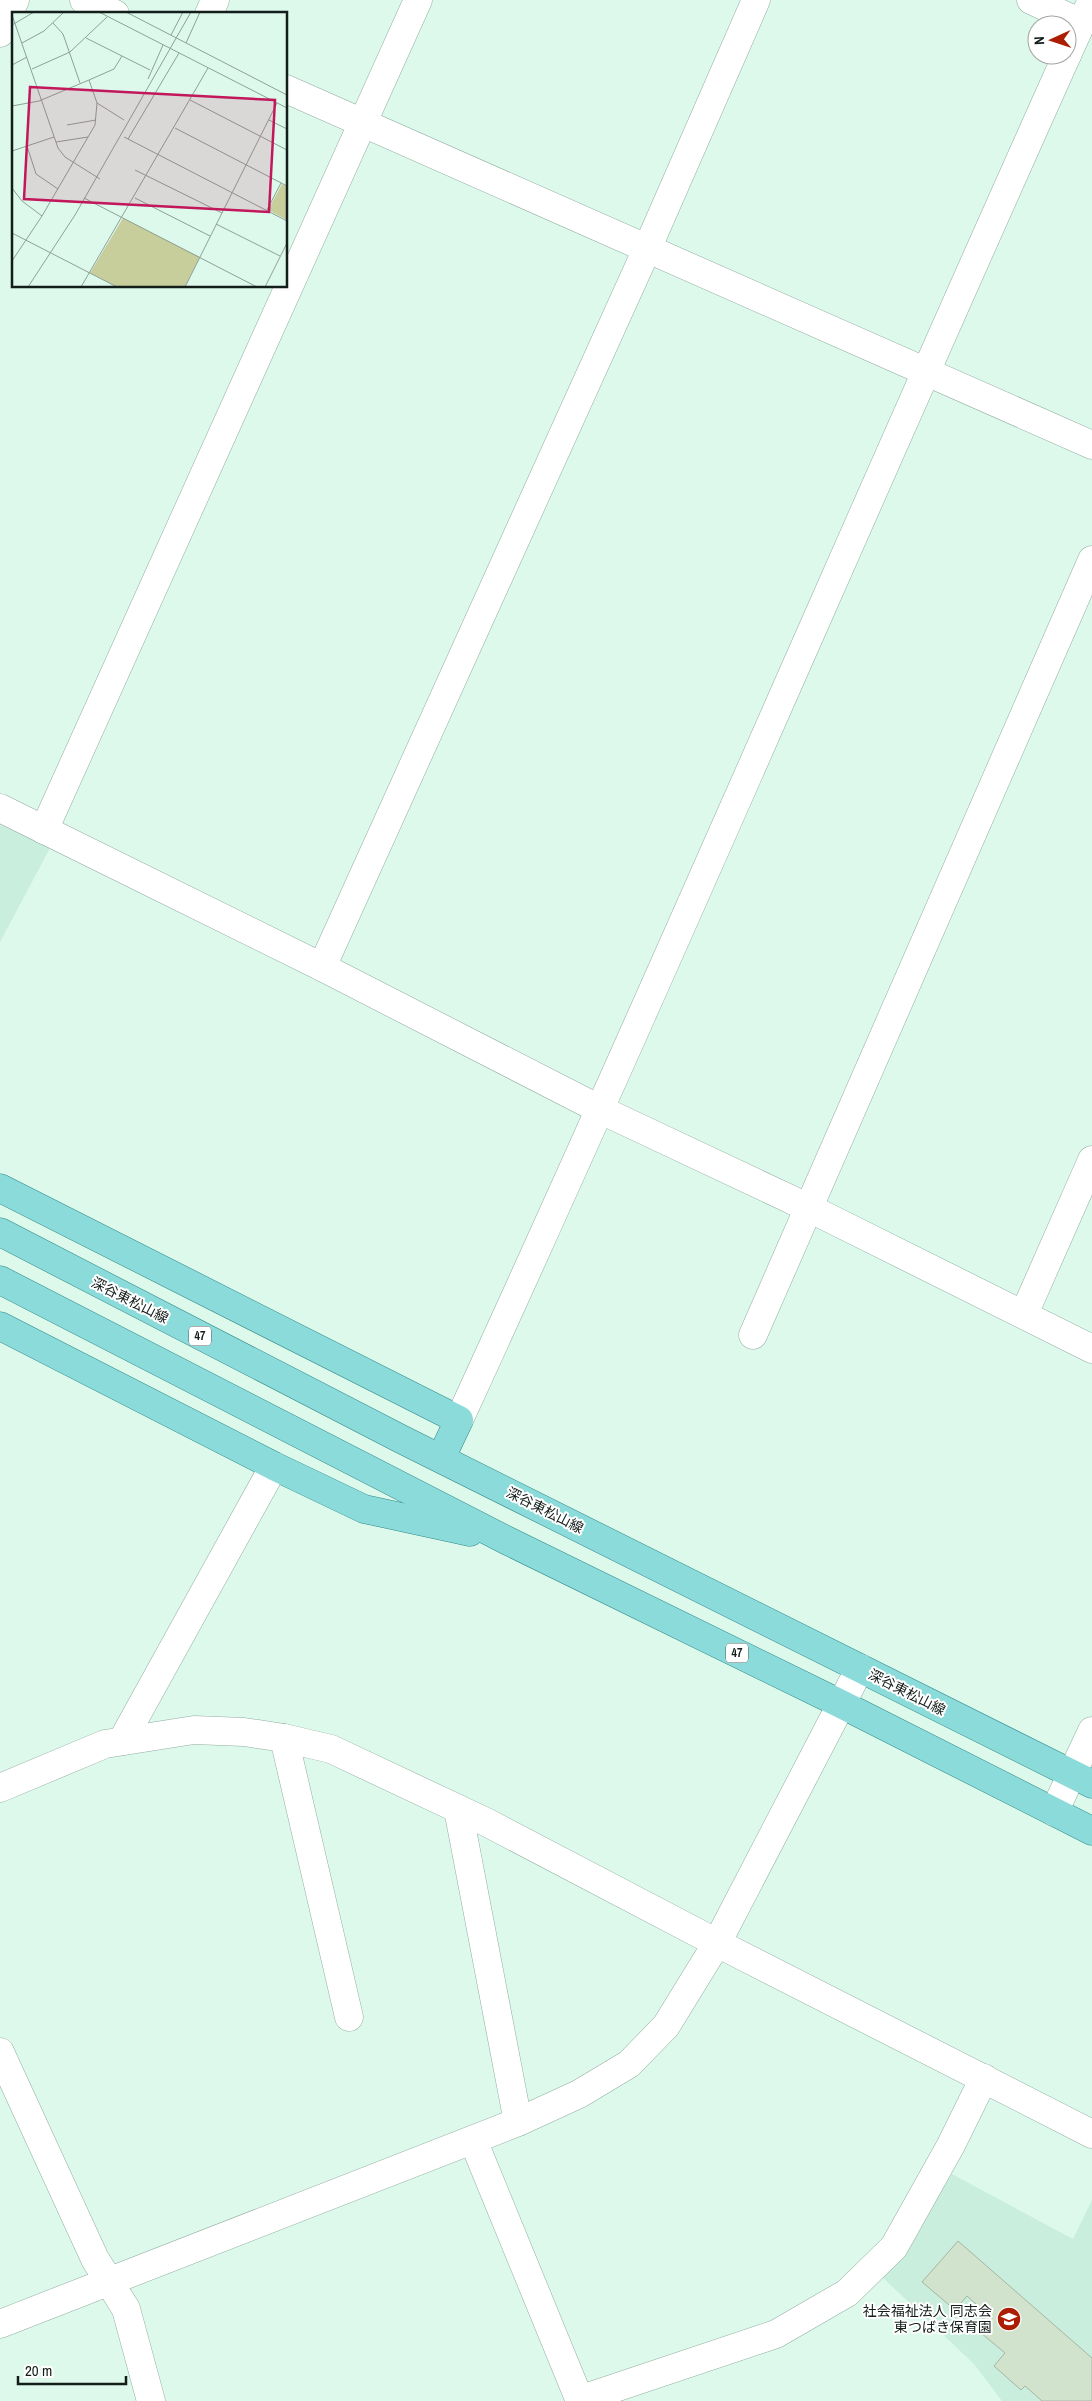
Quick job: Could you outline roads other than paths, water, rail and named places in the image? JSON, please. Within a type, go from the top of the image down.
[{"type":"main road","points":[[0,1188],[459,1420],[441,1458]]},
{"type":"main road","name":"深谷東松山線","points":[[0,1232],[401,1439],[1082,1779]]},
{"type":"main road","name":"47","points":[[0,1280],[508,1541],[841,1704],[1092,1831]]},
{"type":"main road","points":[[0,1326],[274,1466],[364,1509],[508,1541]]},
{"type":"street","points":[[0,33],[15,0]]},
{"type":"street","points":[[84,0],[111,12]]},
{"type":"street","points":[[210,12],[215,0]]},
{"type":"street","points":[[44,830],[364,124],[418,0]]},
{"type":"street","points":[[322,967],[647,248],[756,0]]},
{"type":"street","points":[[1032,0],[1086,11],[1077,32]]},
{"type":"street","points":[[459,1420],[601,1110],[925,371],[1063,65]]},
{"type":"street","points":[[288,90],[1092,445]]},
{"type":"street","points":[[753,1336],[1092,560]]},
{"type":"street","points":[[0,808],[322,967],[601,1110],[809,1208],[1024,1314],[1092,1350]]},
{"type":"street","points":[[1024,1314],[1092,1160]]},
{"type":"street","points":[[122,1741],[274,1466]]},
{"type":"street","points":[[0,2324],[518,2122],[579,2094],[628,2064],[666,2026],[717,1944],[860,1668]]},
{"type":"street","points":[[0,1788],[105,1744],[194,1730],[244,1732],[284,1738],[331,1749],[458,1809],[717,1944],[1092,2134]]},
{"type":"street","points":[[1054,1812],[1082,1779],[1092,1731]]},
{"type":"street","points":[[284,1738],[349,2017]]},
{"type":"street","points":[[458,1809],[518,2122]]},
{"type":"street","points":[[0,2052],[95,2259],[126,2309],[151,2401]]},
{"type":"street","points":[[473,2140],[579,2400],[776,2334],[848,2292],[894,2247],[951,2145],[984,2078]]},
{"type":"place","name":"社会福祉法人 同志会 東つばき保育園","points":[[1009,2319]]}]
